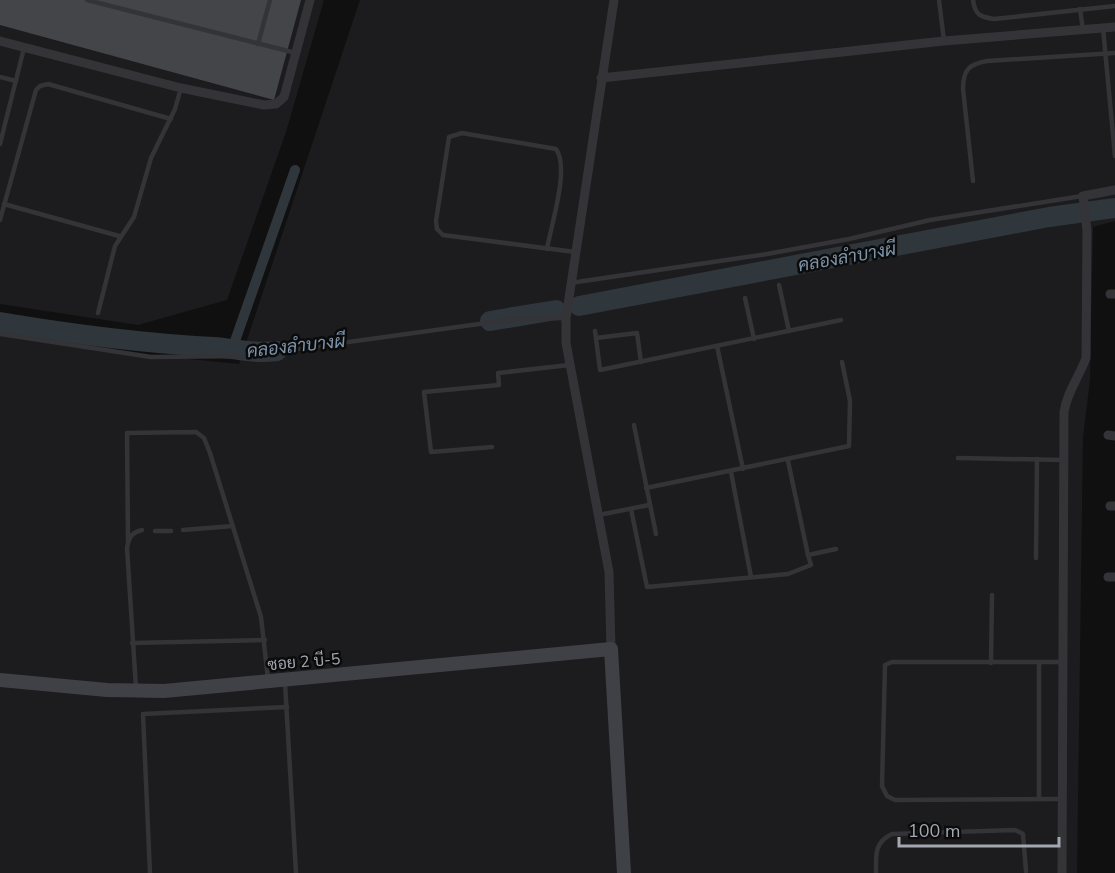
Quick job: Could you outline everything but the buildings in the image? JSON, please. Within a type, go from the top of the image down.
[{"type":"street","points":[[0,41],[181,88],[264,105],[276,104],[284,97],[310,0]]},
{"type":"street","points":[[614,0],[566,318],[570,365],[609,572],[611,649],[624,873]]},
{"type":"street","points":[[601,78],[944,41],[1115,27]]},
{"type":"street","points":[[1062,873],[1066,397],[1080,375],[1086,358],[1087,230],[1083,196],[1115,190]]},
{"type":"street","name":"ซอย 2 บี-5","points":[[0,680],[136,691],[268,682],[611,649]]},
{"type":"lane","points":[[87,0],[296,53]]},
{"type":"lane","points":[[258,44],[270,0]]},
{"type":"lane","points":[[939,0],[944,41]]},
{"type":"lane","points":[[973,0],[980,17],[994,19],[1115,6]]},
{"type":"lane","points":[[1080,9],[1083,31]]},
{"type":"lane","points":[[1103,28],[1115,156]]},
{"type":"lane","points":[[0,144],[24,48]]},
{"type":"lane","points":[[973,181],[963,89],[963,74],[969,67],[987,61],[1115,53]]},
{"type":"lane","points":[[0,76],[16,81]]},
{"type":"lane","points":[[0,220],[36,90],[40,86],[48,84],[171,119]]},
{"type":"lane","points":[[99,313],[119,236],[130,226],[134,217],[151,158],[171,119],[181,88]]},
{"type":"lane","points":[[547,249],[562,170],[561,155],[556,149],[462,133],[449,137],[436,221],[437,229],[443,235],[547,249],[575,252]]},
{"type":"lane","points":[[570,283],[768,254],[849,239],[930,220],[1083,196]]},
{"type":"lane","points":[[4,204],[119,236]]},
{"type":"lane","points":[[779,285],[789,331]]},
{"type":"lane","points":[[745,297],[753,339]]},
{"type":"lane","points":[[0,334],[151,357],[247,356],[516,319],[566,318]]},
{"type":"lane","points":[[595,331],[600,370],[842,320]]},
{"type":"lane","points":[[596,338],[637,333],[641,362]]},
{"type":"lane","points":[[717,346],[743,469]]},
{"type":"lane","points":[[646,489],[788,461],[849,446],[850,400],[842,362]]},
{"type":"lane","points":[[492,447],[431,452],[424,392],[499,385],[498,373],[570,365]]},
{"type":"lane","points":[[634,425],[656,534]]},
{"type":"lane","points":[[136,691],[128,542],[128,433],[187,430],[196,432],[204,438],[255,595],[265,640],[268,682]]},
{"type":"lane","points":[[958,458],[1064,460]]},
{"type":"lane","points":[[1036,558],[1037,459]]},
{"type":"lane","points":[[631,509],[646,587],[788,574],[810,565],[788,461]]},
{"type":"lane","points":[[731,472],[751,577]]},
{"type":"lane","points":[[599,514],[649,505]]},
{"type":"lane","points":[[183,530],[233,526]]},
{"type":"lane","points":[[128,542],[134,532],[142,530]]},
{"type":"lane","points":[[155,531],[171,531]]},
{"type":"lane","points":[[808,555],[836,549]]},
{"type":"lane","points":[[991,663],[992,596]]},
{"type":"lane","points":[[132,643],[265,640]]},
{"type":"lane","points":[[1062,799],[895,800],[887,796],[882,786],[885,665],[892,662],[1063,662]]},
{"type":"lane","points":[[1039,662],[1039,798]]},
{"type":"lane","points":[[285,680],[296,873]]},
{"type":"lane","points":[[150,873],[143,714],[287,707]]},
{"type":"lane","points":[[876,873],[876,850],[882,838],[892,834],[1015,830],[1023,834],[1026,844],[1026,871]]},
{"type":"shaded area","points":[[0,0],[324,0],[286,132],[227,300],[138,325],[0,304]]},
{"type":"shaded area","points":[[360,0],[1115,0],[1115,221],[1093,227],[1090,380],[1083,437],[1077,873],[0,873],[0,336],[79,348],[239,364]]},
{"type":"waterway","points":[[230,349],[235,341],[295,170]]},
{"type":"waterway","name":"คลองลำบางผี","points":[[579,306],[1049,217],[1115,208]]},
{"type":"waterway","name":"คลองลำบางผี","points":[[490,321],[556,310]]},
{"type":"waterway","name":"คลองลำบางผี","points":[[0,322],[133,340],[253,352],[277,351]]}]
